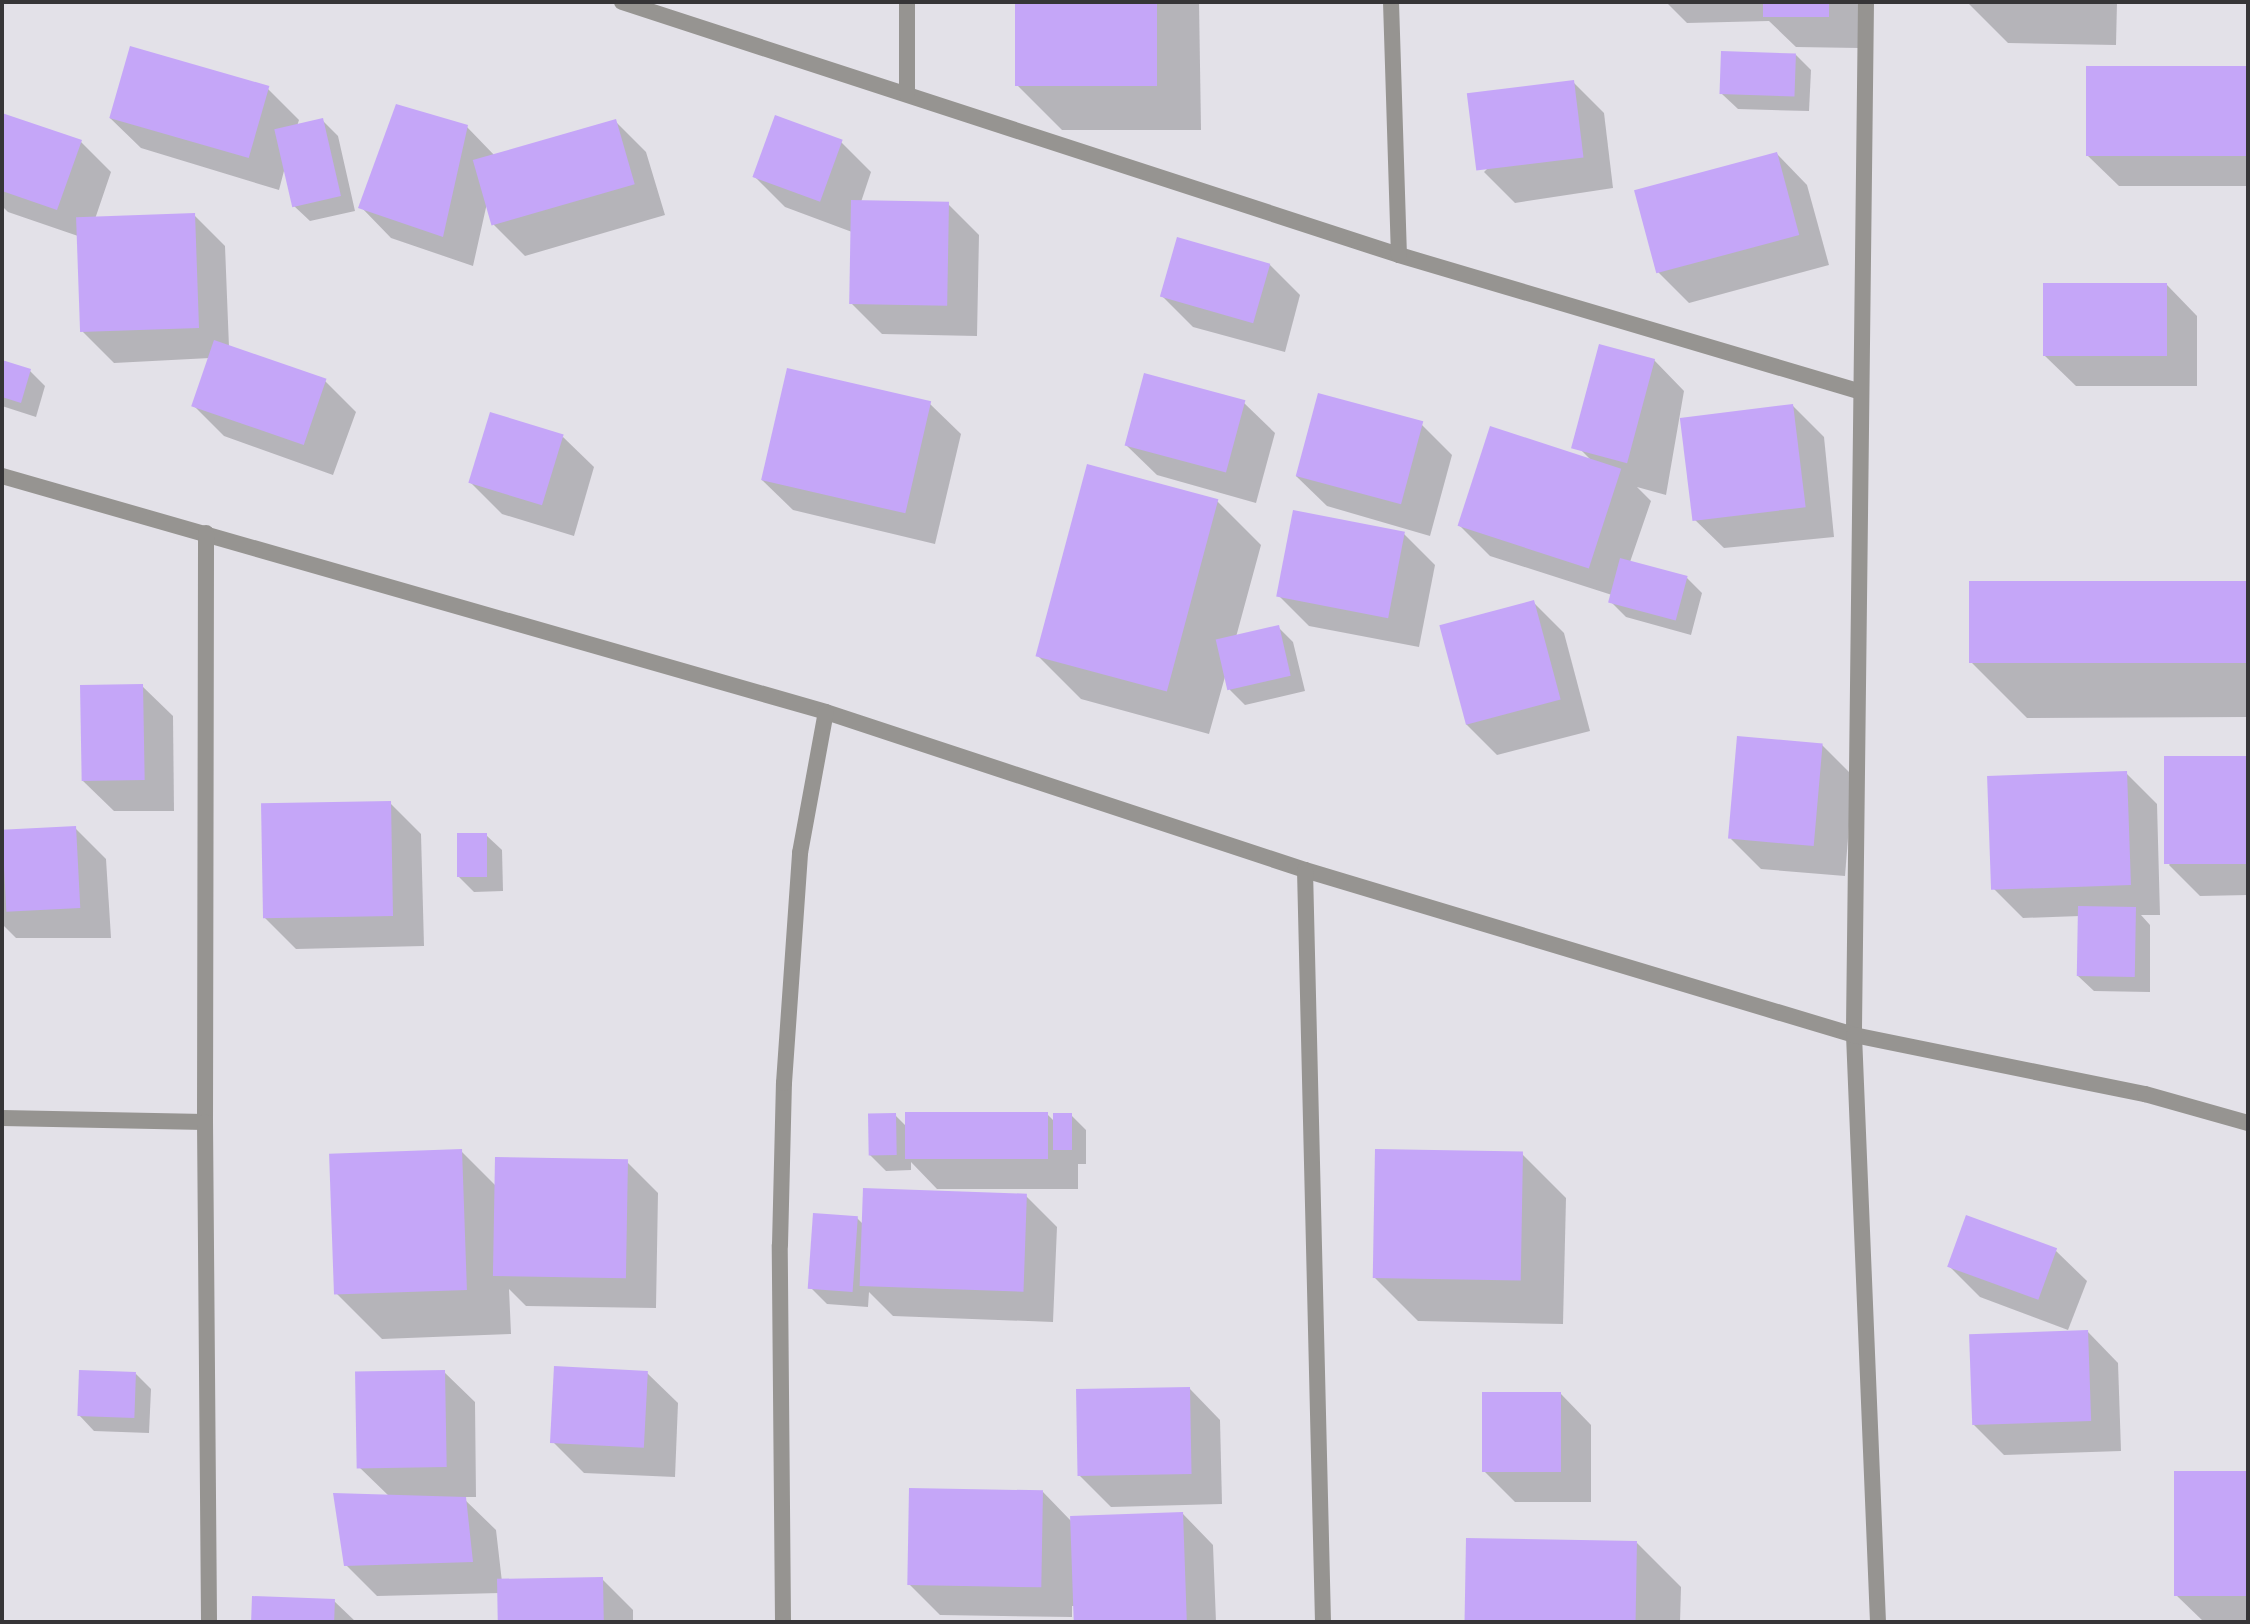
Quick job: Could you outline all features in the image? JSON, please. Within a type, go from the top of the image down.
[{"type":"street","points":[[622,2],[1399,255],[1859,391]]},
{"type":"street","points":[[907,2],[907,94]]},
{"type":"street","points":[[1391,2],[1399,255]]},
{"type":"street","points":[[1866,2],[1859,391],[1854,1035],[1878,1622]]},
{"type":"street","points":[[2,476],[826,712],[1305,870],[1854,1035],[2145,1094],[2248,1123]]},
{"type":"street","points":[[206,533],[205,1122],[209,1622]]},
{"type":"street","points":[[783,1622],[780,1245],[784,1083],[800,853],[826,712]]},
{"type":"street","points":[[1305,870],[1323,1622]]},
{"type":"street","points":[[2,1118],[205,1122]]},
{"type":"building","points":[[1015,2],[1157,2],[1157,86],[1015,86]]},
{"type":"building","points":[[1763,2],[1829,2],[1829,17],[1763,17]]},
{"type":"building","points":[[130,46],[269,86],[249,158],[109,118]]},
{"type":"building","points":[[1721,51],[1796,54],[1794,97],[1719,94]]},
{"type":"building","points":[[2086,66],[2248,66],[2248,156],[2086,156]]},
{"type":"building","points":[[1574,80],[1584,157],[1476,171],[1467,93]]},
{"type":"building","points":[[396,104],[468,125],[443,237],[358,208]]},
{"type":"building","points":[[2,113],[82,140],[57,210],[2,191]]},
{"type":"building","points":[[775,115],[843,140],[820,202],[752,177]]},
{"type":"building","points":[[323,118],[341,196],[292,207],[274,129]]},
{"type":"building","points":[[616,119],[635,184],[492,225],[473,160]]},
{"type":"building","points":[[1777,152],[1799,235],[1656,273],[1634,190]]},
{"type":"building","points":[[851,200],[949,202],[947,306],[849,304]]},
{"type":"building","points":[[195,213],[199,328],[80,332],[76,217]]},
{"type":"building","points":[[1177,237],[1270,264],[1253,323],[1160,297]]},
{"type":"building","points":[[2043,283],[2167,283],[2167,356],[2043,356]]},
{"type":"building","points":[[214,340],[327,379],[304,445],[191,406]]},
{"type":"building","points":[[1599,344],[1655,359],[1627,463],[1571,448]]},
{"type":"building","points":[[2,360],[31,369],[21,403],[2,397]]},
{"type":"building","points":[[787,368],[931,401],[905,513],[761,480]]},
{"type":"building","points":[[1144,373],[1245,400],[1226,473],[1125,445]]},
{"type":"building","points":[[1318,393],[1423,421],[1401,504],[1296,476]]},
{"type":"building","points":[[1793,404],[1806,507],[1693,521],[1680,418]]},
{"type":"building","points":[[490,412],[564,435],[542,505],[468,483]]},
{"type":"building","points":[[1490,426],[1621,469],[1589,569],[1458,526]]},
{"type":"building","points":[[1087,464],[1218,499],[1167,691],[1035,656]]},
{"type":"building","points":[[1293,510],[1405,532],[1388,618],[1276,596]]},
{"type":"building","points":[[1620,558],[1688,576],[1676,621],[1608,602]]},
{"type":"building","points":[[1969,581],[2248,581],[2248,663],[1969,663]]},
{"type":"building","points":[[1534,600],[1561,699],[1466,725],[1439,625]]},
{"type":"building","points":[[1279,625],[1291,676],[1227,690],[1216,640]]},
{"type":"building","points":[[143,684],[145,780],[82,781],[80,685]]},
{"type":"building","points":[[1737,736],[1823,743],[1814,846],[1728,839]]},
{"type":"building","points":[[2164,756],[2248,756],[2248,864],[2164,864]]},
{"type":"building","points":[[2127,771],[2131,885],[1991,890],[1987,776]]},
{"type":"building","points":[[391,801],[393,916],[263,918],[261,803]]},
{"type":"building","points":[[76,826],[80,908],[6,912],[2,830]]},
{"type":"building","points":[[457,833],[487,833],[487,877],[457,877]]},
{"type":"building","points":[[2078,906],[2136,907],[2135,977],[2077,976]]},
{"type":"building","points":[[905,1112],[1048,1112],[1048,1159],[905,1159]]},
{"type":"building","points":[[868,1113],[896,1113],[897,1155],[869,1155]]},
{"type":"building","points":[[1053,1113],[1072,1113],[1072,1150],[1053,1150]]},
{"type":"building","points":[[462,1149],[467,1290],[334,1295],[329,1154]]},
{"type":"building","points":[[1375,1149],[1523,1152],[1521,1281],[1373,1278]]},
{"type":"building","points":[[495,1157],[628,1159],[626,1278],[493,1276]]},
{"type":"building","points":[[863,1188],[1027,1194],[1023,1292],[860,1286]]},
{"type":"building","points":[[813,1213],[858,1216],[853,1292],[808,1289]]},
{"type":"building","points":[[1966,1215],[2057,1248],[2038,1300],[1947,1267]]},
{"type":"building","points":[[2088,1330],[2091,1421],[1972,1425],[1969,1334]]},
{"type":"building","points":[[554,1366],[648,1371],[644,1448],[550,1443]]},
{"type":"building","points":[[79,1370],[136,1372],[134,1418],[77,1416]]},
{"type":"building","points":[[445,1370],[447,1467],[357,1469],[355,1372]]},
{"type":"building","points":[[1190,1387],[1192,1474],[1078,1476],[1076,1389]]},
{"type":"building","points":[[1482,1392],[1561,1392],[1561,1472],[1482,1472]]},
{"type":"building","points":[[2174,1471],[2248,1471],[2248,1596],[2174,1596]]},
{"type":"building","points":[[909,1488],[1043,1490],[1041,1587],[907,1585]]},
{"type":"building","points":[[333,1493],[466,1497],[473,1562],[344,1566]]},
{"type":"building","points":[[1183,1512],[1187,1622],[1074,1622],[1070,1516]]},
{"type":"building","points":[[1466,1538],[1637,1541],[1636,1622],[1465,1622]]},
{"type":"building","points":[[603,1577],[604,1622],[498,1622],[497,1579]]},
{"type":"building","points":[[252,1596],[335,1599],[334,1622],[251,1622]]}]
